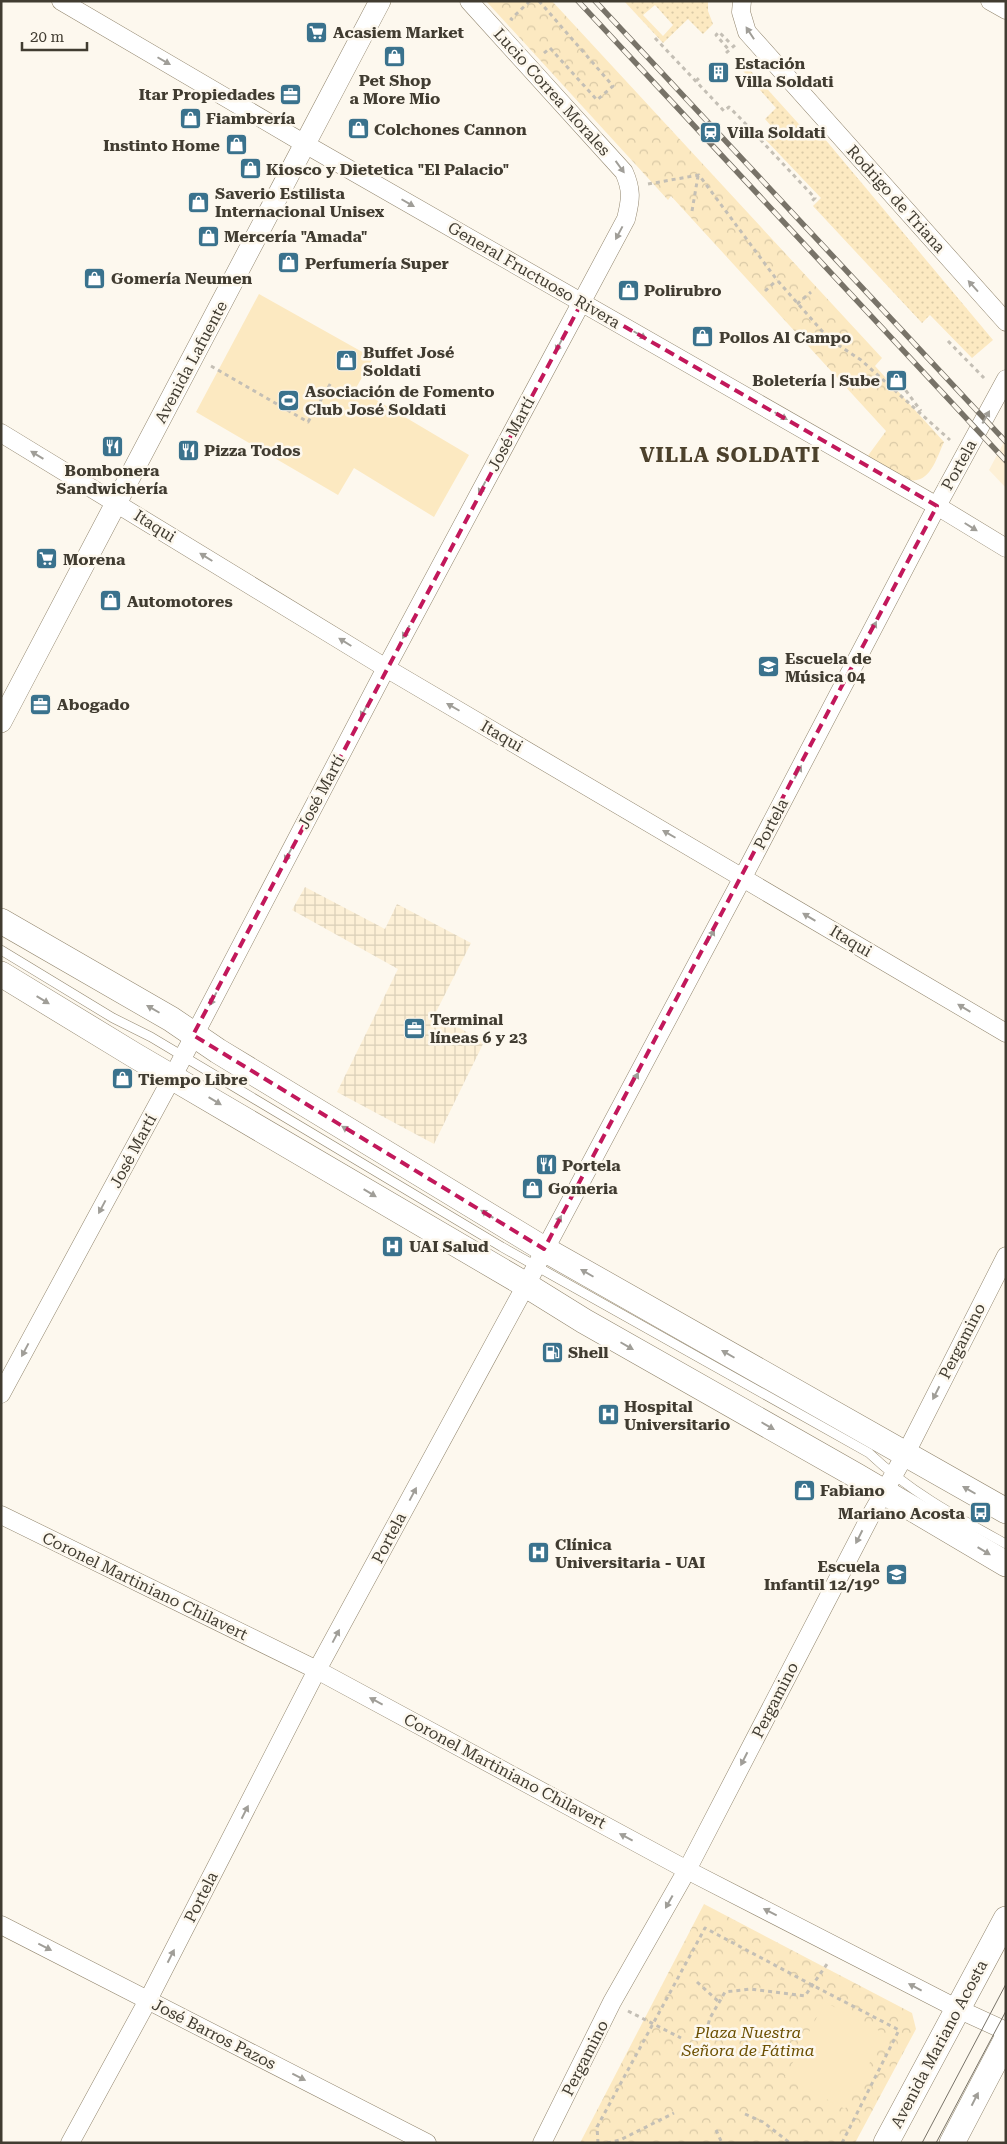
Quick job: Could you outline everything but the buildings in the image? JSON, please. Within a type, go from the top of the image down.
[{"type":"main road","points":[[1,921],[171,1019],[183,1056],[535,1266],[906,1453],[1006,1511]]},
{"type":"main road","points":[[1,974],[183,1056],[535,1266],[584,1322],[888,1484],[1006,1564]]},
{"type":"main road","name":"Avenida Mariano Acosta","points":[[886,2143],[1006,1919]]},
{"type":"main road","points":[[952,2143],[1006,2040]]},
{"type":"street","name":"General Fructuoso Rivera","points":[[62,1],[305,144],[937,506],[1006,548]]},
{"type":"street","name":"Avenida Lafuente","points":[[1,722],[380,1]]},
{"type":"street","name":"Lucio Correa Morales","points":[[469,1],[613,158],[624,172],[630,187]]},
{"type":"street","name":"Rodrigo de Triana","points":[[742,1],[741,12],[747,32],[1006,322]]},
{"type":"street","points":[[990,1],[1006,10]]},
{"type":"street","name":"José Martí","points":[[1,1394],[183,1056],[386,668],[626,219],[630,202],[630,187]]},
{"type":"street","name":"Portela","points":[[70,2143],[148,2000],[318,1670],[743,877],[937,506],[1002,386]]},
{"type":"street","name":"Itaqui","points":[[1,433],[117,502],[386,668],[1006,1033]]},
{"type":"street","name":"Pergamino","points":[[542,2143],[612,2002],[687,1870],[888,1484],[906,1453],[1006,1256]]},
{"type":"street","name":"Coronel Martiniano Chilavert","points":[[1,1516],[318,1670],[687,1870],[958,2010],[1006,2031]]},
{"type":"street","name":"José Barros Pazos","points":[[1,1925],[427,2143]]},
{"type":"lane","points":[[1,950],[113,1018],[183,1056]]},
{"type":"lane","points":[[888,1484],[918,1494],[1006,1544]]},
{"type":"path","points":[[518,26],[512,19],[530,1]]},
{"type":"path","points":[[536,47],[543,54],[550,48],[597,100],[613,86],[539,1]]},
{"type":"path","points":[[719,32],[731,48],[716,35],[719,32]]},
{"type":"path","points":[[655,38],[729,116]]},
{"type":"path","points":[[696,81],[700,77]]},
{"type":"path","points":[[724,111],[729,107],[742,117],[815,198],[810,203]]},
{"type":"path","points":[[630,187],[699,175]]},
{"type":"path","points":[[692,210],[699,175]]},
{"type":"path","points":[[699,175],[777,280],[829,339],[861,360],[965,455]]},
{"type":"path","points":[[765,291],[777,280]]},
{"type":"path","points":[[797,304],[811,292]]},
{"type":"path","points":[[948,341],[1002,386]]},
{"type":"path","points":[[212,367],[308,422],[332,381]]},
{"type":"path","points":[[901,384],[924,416]]},
{"type":"path","points":[[598,2143],[597,2128],[705,1928],[899,2030],[842,2143]]},
{"type":"path","points":[[706,2032],[710,2018],[725,1992],[750,1989],[805,1996],[814,1986],[838,1947]]},
{"type":"path","points":[[697,1982],[719,2002]]},
{"type":"path","points":[[612,2002],[681,2038]]},
{"type":"path","points":[[608,2143],[620,2140],[674,2112]]},
{"type":"path","points":[[745,2114],[763,2122],[790,2143]]},
{"type":"path","points":[[716,2130],[722,2143]]},
{"type":"highlighted area","points":[[582,302],[937,506],[544,1249],[193,1035]]},
{"type":"shaded area","points":[[1006,438],[1006,488],[989,470]]},
{"type":"shaded area","name":"Terminal líneas 6 y 23","points":[[305,887],[385,929],[397,904],[471,943],[435,1014],[484,1042],[434,1144],[337,1092],[398,969],[292,910]]},
{"type":"green space","points":[[486,1],[552,1],[882,358],[875,366],[944,442],[928,474],[917,480],[910,480],[867,457],[886,431],[671,196],[668,200]]},
{"type":"green space","points":[[624,1],[708,1],[708,11],[713,24],[703,34],[688,19],[663,43]],"holes":[[[655,5],[673,25],[663,36],[643,15]]]},
{"type":"green space","points":[[740,59],[807,133],[814,126],[993,340],[972,358],[930,315],[922,323],[813,206],[821,198],[763,137],[773,128],[765,119],[776,108],[736,63]]},
{"type":"green space","name":"Asociación de Fomento Club José Soldati","points":[[259,294],[373,358],[356,388],[469,455],[434,517],[354,468],[338,495],[196,412]]},
{"type":"green space","name":"Plaza Nuestra Señora de Fátima","points":[[704,1904],[912,2013],[916,2029],[855,2143],[580,2143]]},
{"type":"green space","points":[[825,2002],[885,2034],[845,2109],[785,2077]]},
{"type":"tram line","points":[[922,2143],[1006,1984]]},
{"type":"tram line","points":[[936,2143],[1006,2011]]},
{"type":"railway","points":[[578,1],[1006,461]]},
{"type":"railway","points":[[595,1],[1006,442]]},
{"type":"place","name":"Acasiem Market","points":[[317,32]]},
{"type":"place","name":"Pet Shop a More Mio","points":[[395,56]]},
{"type":"place","name":"Estación Villa Soldati","points":[[719,72]]},
{"type":"place","name":"Itar Propiedades","points":[[291,94]]},
{"type":"place","name":"Fiambrería","points":[[190,118]]},
{"type":"place","name":"Colchones Cannon","points":[[358,129]]},
{"type":"place","name":"Villa Soldati","points":[[711,132]]},
{"type":"place","name":"Instinto Home","points":[[236,145]]},
{"type":"place","name":"Kiosco y Dietetica \"El Palacio\"","points":[[250,169]]},
{"type":"place","name":"Saverio Estilista Internacional Unisex","points":[[199,202]]},
{"type":"place","name":"Mercería \"Amada\"","points":[[208,236]]},
{"type":"place","name":"Perfumería Super","points":[[289,263]]},
{"type":"place","name":"Gomería Neumen","points":[[95,278]]},
{"type":"place","name":"Polirubro","points":[[628,290]]},
{"type":"place","name":"Pollos Al Campo","points":[[703,337]]},
{"type":"place","name":"Buffet José Soldati","points":[[347,361]]},
{"type":"place","name":"Boletería | Sube","points":[[896,380]]},
{"type":"place","name":"Asociación de Fomento Club José Soldati","points":[[289,400]]},
{"type":"place","name":"Bombonera Sandwichería","points":[[112,446]]},
{"type":"place","name":"Pizza Todos","points":[[188,450]]},
{"type":"place","name":"Morena","points":[[47,559]]},
{"type":"place","name":"Automotores","points":[[111,601]]},
{"type":"place","name":"Escuela de Música 04","points":[[769,667]]},
{"type":"place","name":"Abogado","points":[[41,704]]},
{"type":"place","name":"Terminal líneas 6 y 23","points":[[414,1028]]},
{"type":"place","name":"Tiempo Libre","points":[[122,1079]]},
{"type":"place","name":"Portela","points":[[546,1165]]},
{"type":"place","name":"Gomeria","points":[[532,1188]]},
{"type":"place","name":"UAI Salud","points":[[393,1246]]},
{"type":"place","name":"Shell","points":[[552,1352]]},
{"type":"place","name":"Hospital Universitario","points":[[608,1415]]},
{"type":"place","name":"Fabiano","points":[[804,1490]]},
{"type":"place","name":"Mariano Acosta","points":[[981,1513]]},
{"type":"place","name":"Clínica Universitaria - UAI","points":[[539,1553]]},
{"type":"place","name":"Escuela Infantil 12/19°","points":[[896,1575]]},
{"type":"district","name":"VILLA SOLDATI","points":[[730,455]]}]
